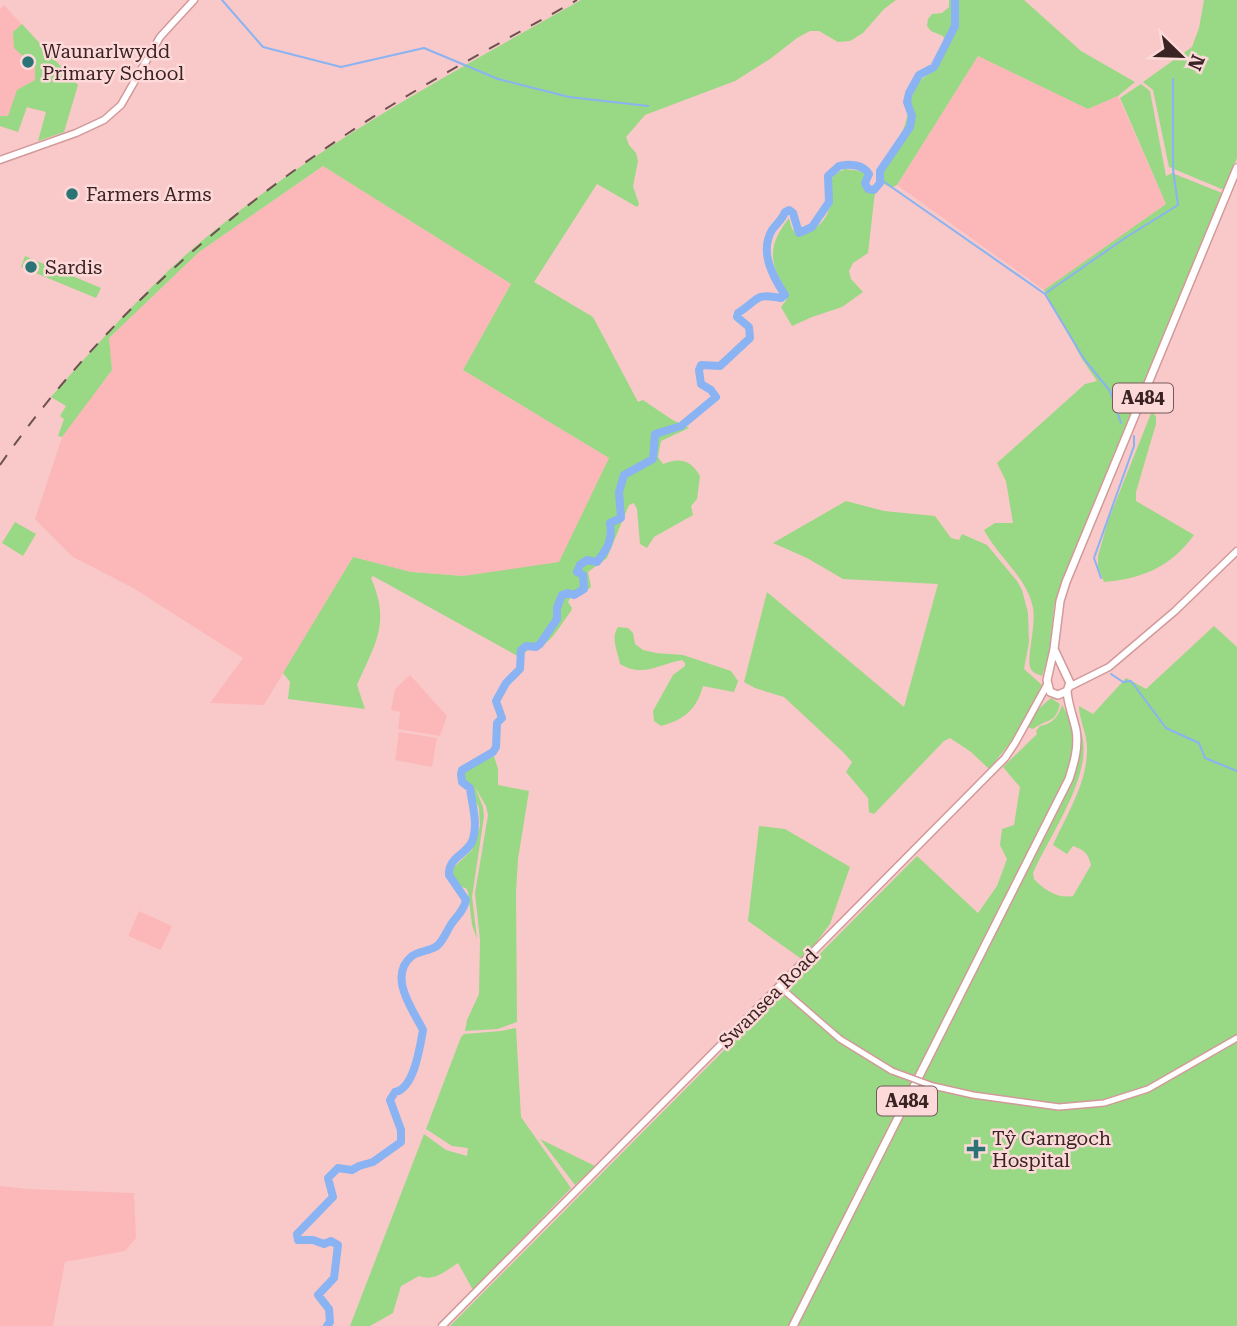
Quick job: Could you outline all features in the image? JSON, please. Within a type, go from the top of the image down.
[{"type":"main road","points":[[0,160],[104,120],[121,105],[160,37],[194,0]]},
{"type":"main road","name":"A484","points":[[1069,709],[1046,685],[1054,649],[1057,615],[1066,582],[1237,168]]},
{"type":"main road","points":[[1055,695],[1101,672],[1209,580],[1237,551]]},
{"type":"main road","name":"A484","points":[[793,1326],[1069,779],[1077,745],[1076,728],[1069,709],[1066,674],[1054,649]]},
{"type":"main road","points":[[1050,674],[1058,671],[1083,680]]},
{"type":"main road","name":"Swansea Road","points":[[442,1326],[1005,758],[1046,685]]},
{"type":"main road","name":"Swansea Road","points":[[1036,705],[1055,695]]},
{"type":"street","points":[[780,987],[840,1039],[892,1071],[933,1086],[973,1095],[1059,1107],[1104,1103],[1148,1089],[1237,1038]]},
{"type":"shaded area","name":"Waunarlwydd Primary School","points":[[4,5],[63,69],[35,110],[27,107],[25,109],[18,132],[0,126],[0,9]]},
{"type":"shaded area","points":[[978,56],[1088,109],[1118,96],[1166,204],[1044,290],[897,185]]},
{"type":"shaded area","points":[[323,166],[511,284],[463,370],[609,458],[559,563],[463,576],[411,572],[353,557],[264,705],[210,703],[243,658],[133,588],[73,557],[35,519],[63,434],[112,370],[109,338],[199,252]]},
{"type":"shaded area","points":[[410,675],[447,716],[440,736],[398,729],[400,712],[391,710],[395,689]]},
{"type":"shaded area","points":[[399,732],[437,738],[432,767],[395,760]]},
{"type":"shaded area","points":[[139,911],[172,926],[161,950],[128,936]]},
{"type":"shaded area","points":[[0,1186],[134,1193],[136,1238],[125,1251],[65,1262],[53,1326],[0,1326]]},
{"type":"green space","points":[[581,0],[896,0],[884,9],[863,33],[850,41],[838,42],[819,31],[810,31],[735,81],[645,115],[626,137],[638,161],[633,186],[639,204],[637,207],[597,184],[534,282],[593,317],[638,402],[643,400],[689,428],[661,441],[658,457],[663,464],[675,461],[689,463],[700,476],[697,499],[691,506],[693,515],[654,537],[647,548],[640,544],[637,509],[634,503],[629,505],[607,558],[588,572],[591,587],[578,597],[571,597],[568,602],[571,611],[553,636],[542,646],[524,653],[523,659],[373,576],[371,578],[380,608],[380,621],[375,645],[357,685],[365,709],[288,699],[290,682],[283,673],[353,557],[411,572],[463,576],[559,562],[609,458],[463,370],[511,284],[323,166],[199,252],[109,338],[112,370],[62,437],[58,436],[64,419],[60,416],[66,406],[51,397],[155,284],[200,242],[266,191],[398,104]]},
{"type":"green space","points":[[949,0],[1024,0],[1081,51],[1135,82],[1118,96],[1088,109],[978,56],[897,185],[891,188],[878,180],[879,174],[883,162],[903,131],[917,85],[934,71],[943,57],[943,36],[931,31],[927,26],[932,14],[942,13],[949,7]]},
{"type":"green space","points":[[1204,0],[1237,0],[1237,158],[1224,190],[1169,167],[1153,90],[1143,82],[1192,47]]},
{"type":"green space","points":[[22,24],[78,85],[64,132],[38,141],[46,112],[27,107],[18,132],[0,126],[0,116],[8,116],[17,90],[35,80],[35,67],[14,48],[13,32]]},
{"type":"green space","points":[[1141,84],[1150,91],[1166,176],[1172,173],[1222,193],[1064,575],[1054,607],[1049,654],[1042,676],[1033,672],[1030,667],[1034,615],[1030,597],[1019,577],[984,530],[995,523],[1013,523],[1006,481],[997,463],[1085,384],[1097,381],[1044,290],[1166,204],[1120,98]]},
{"type":"green space","points":[[845,169],[865,174],[863,188],[866,192],[875,192],[868,253],[853,263],[849,271],[851,279],[863,292],[842,307],[792,326],[781,307],[787,296],[774,262],[776,240],[789,218],[796,233],[810,231],[821,223],[830,204],[831,181]]},
{"type":"green space","points":[[25,256],[101,288],[96,298],[21,267]]},
{"type":"green space","points":[[1152,411],[1156,424],[1136,492],[1136,501],[1194,535],[1175,555],[1154,569],[1130,578],[1104,582],[1098,567],[1098,556],[1108,521]]},
{"type":"green space","points":[[846,501],[884,511],[935,516],[951,538],[959,540],[962,534],[987,545],[1022,590],[1028,613],[1029,642],[1024,669],[1042,685],[1014,738],[989,769],[971,752],[950,738],[944,741],[874,814],[869,812],[868,798],[846,772],[852,762],[843,752],[784,697],[744,682],[767,592],[904,707],[938,584],[843,579],[807,558],[773,543]]},
{"type":"green space","points":[[15,522],[36,534],[23,556],[2,543]]},
{"type":"green space","points":[[1214,626],[1237,647],[1237,1326],[450,1326],[917,856],[978,913],[997,886],[1007,859],[1000,845],[1002,829],[1014,825],[1020,787],[1003,767],[1037,734],[1040,726],[1054,719],[1062,705],[1071,721],[1074,739],[1068,772],[995,921],[1003,920],[1065,797],[1078,761],[1081,732],[1084,748],[1076,785],[1033,873],[1034,879],[1047,890],[1057,895],[1073,896],[1091,865],[1090,861],[1085,852],[1077,847],[1073,846],[1067,854],[1053,845],[1084,773],[1087,742],[1079,706],[1093,714],[1126,678],[1146,689]]},
{"type":"green space","points":[[618,627],[628,628],[633,633],[635,644],[643,650],[683,655],[731,671],[738,681],[734,692],[703,686],[697,701],[683,717],[661,726],[654,721],[653,711],[673,675],[685,666],[685,663],[682,660],[644,670],[620,664],[615,641]]},
{"type":"green space","points":[[1051,698],[1060,704],[1056,715],[1033,729],[1027,727],[1035,712]]},
{"type":"green space","points":[[494,756],[498,769],[498,785],[529,791],[518,859],[516,892],[517,1022],[498,1029],[465,1031],[479,994],[480,940],[475,893],[488,815],[475,787],[484,816],[472,897],[477,939],[472,925],[468,892],[466,888],[455,886],[451,874],[454,867],[472,850],[480,826],[479,808],[463,775]]},
{"type":"green space","points":[[759,826],[785,829],[850,867],[830,924],[803,960],[748,921]]},
{"type":"green space","points":[[516,1028],[521,1117],[571,1188],[473,1290],[458,1263],[439,1275],[429,1278],[419,1276],[401,1286],[393,1313],[370,1326],[350,1326],[424,1134],[446,1150],[467,1156],[468,1148],[452,1146],[426,1129],[461,1037],[464,1034]]},
{"type":"green space","points":[[540,1139],[595,1166],[575,1185]]},
{"type":"waterway","points":[[222,0],[263,47],[341,67],[424,48],[498,79],[569,97],[648,106]]},
{"type":"waterway","points":[[327,1326],[330,1322],[329,1309],[318,1295],[334,1278],[338,1245],[331,1241],[324,1244],[313,1240],[298,1240],[297,1234],[333,1197],[328,1178],[338,1168],[352,1170],[373,1162],[401,1142],[401,1130],[390,1100],[411,1076],[423,1030],[404,993],[402,973],[412,956],[439,944],[465,904],[466,900],[449,875],[452,864],[467,849],[474,833],[475,820],[470,788],[462,782],[462,770],[493,752],[496,747],[497,723],[502,718],[496,701],[506,683],[520,669],[521,650],[526,646],[536,647],[540,644],[557,619],[557,608],[562,595],[574,595],[584,589],[583,575],[577,572],[580,565],[587,560],[597,562],[610,539],[610,523],[621,518],[619,492],[624,475],[653,459],[655,434],[681,426],[716,397],[701,384],[699,370],[701,365],[720,366],[750,338],[749,327],[737,317],[738,313],[758,298],[781,298],[785,295],[772,272],[767,255],[768,238],[772,230],[789,210],[793,213],[799,233],[812,227],[829,202],[828,176],[839,166],[856,166],[867,171],[869,174],[865,183],[868,189],[874,190],[880,183],[880,171],[910,127],[912,116],[907,102],[909,93],[919,75],[934,67],[955,26],[955,0]]},
{"type":"waterway","points":[[1046,293],[1178,205],[1173,169],[1173,79]]},
{"type":"waterway","points":[[880,179],[1045,294],[1084,359],[1110,391],[1121,423]]},
{"type":"waterway","points":[[1101,578],[1094,558],[1134,446],[1134,436]]},
{"type":"waterway","points":[[1111,674],[1123,682],[1131,681],[1166,728],[1199,743],[1205,758],[1237,771]]},
{"type":"railway","points":[[0,465],[40,411],[83,360],[129,311],[228,221],[336,141],[392,105],[577,0]]},
{"type":"place","name":"Waunarlwydd Primary School","points":[[28,62]]},
{"type":"place","name":"Farmers Arms","points":[[72,194]]},
{"type":"place","name":"Sardis","points":[[31,267]]},
{"type":"place","name":"Tŷ Garngoch Hospital","points":[[976,1149]]}]
